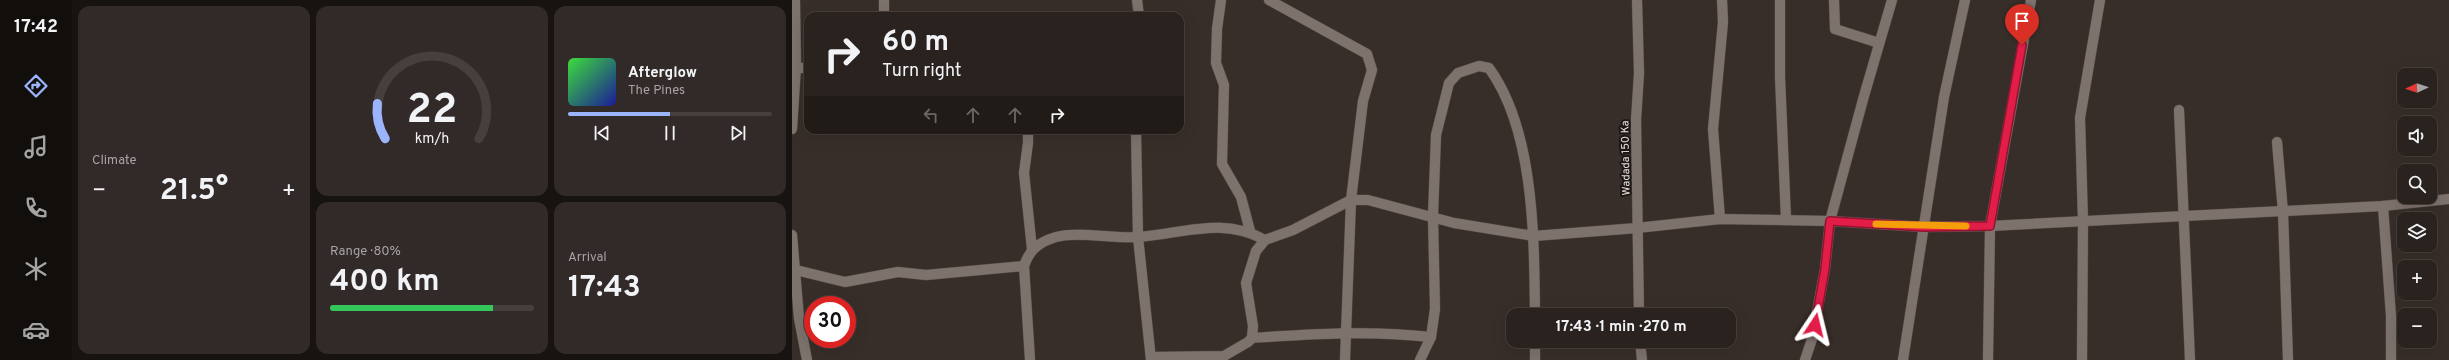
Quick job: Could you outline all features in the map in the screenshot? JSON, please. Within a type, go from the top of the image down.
[{"type":"street","points":[[792,129],[795,0]]},
{"type":"street","points":[[884,0],[884,12]]},
{"type":"street","points":[[1137,0],[1138,12]]},
{"type":"street","points":[[1221,0],[1217,29],[1216,63],[1224,86],[1222,164],[1241,197],[1250,231]]},
{"type":"street","points":[[1269,0],[1367,54],[1372,70],[1363,101],[1351,200],[1345,360]]},
{"type":"street","name":"Wadada 150 Ka","points":[[1637,0],[1637,228],[1639,308]]},
{"type":"street","points":[[1720,219],[1713,129],[1723,22],[1722,0]]},
{"type":"street","points":[[1780,0],[1780,77],[1786,219]]},
{"type":"street","points":[[1834,0],[1835,29],[1879,43]]},
{"type":"street","points":[[1806,360],[1812,339],[1825,269],[1830,221],[1892,0]]},
{"type":"street","points":[[1903,360],[1944,97],[1965,0]]},
{"type":"street","points":[[1988,360],[1990,226],[2031,0]]},
{"type":"street","points":[[2082,360],[2083,221],[2080,118],[2100,0]]},
{"type":"street","points":[[1420,360],[1431,337],[1435,309],[1433,216],[1436,135],[1449,83],[1458,73],[1479,66],[1490,68],[1500,83],[1514,121],[1527,172],[1534,236],[1535,308]]},
{"type":"street","points":[[2179,110],[2190,360]]},
{"type":"street","points":[[1028,134],[1024,173],[1032,249]]},
{"type":"street","points":[[1136,134],[1138,237],[1151,359],[1222,358],[1252,338],[1346,332],[1386,332],[1431,337]]},
{"type":"street","points":[[2278,142],[2283,212],[2288,360]]},
{"type":"street","points":[[1252,338],[1253,326],[1246,283],[1256,251],[1265,240],[1293,230],[1351,200],[1368,200],[1433,216],[1454,224],[1534,236],[1637,228],[1720,219],[1786,219],[1924,227],[1990,226],[2184,215],[2283,212],[2383,206],[2449,199]]},
{"type":"street","points":[[2383,206],[2391,316],[2391,360]]},
{"type":"street","points":[[1030,360],[1024,266],[1028,253],[1042,243],[1061,236],[1138,237],[1222,227],[1250,231],[1265,240]]},
{"type":"street","points":[[792,235],[793,269],[798,318],[807,360]]},
{"type":"street","points":[[793,269],[845,282],[898,272],[926,275],[1024,266]]},
{"type":"street","points":[[1535,348],[1535,360]]},
{"type":"street","points":[[1641,348],[1642,360]]},
{"type":"slow traffic","points":[[1876,224],[1924,227],[1966,226]]},
{"type":"route","points":[[1815,325],[1825,269],[1830,221],[1924,227],[1990,226],[2022,45]]}]
